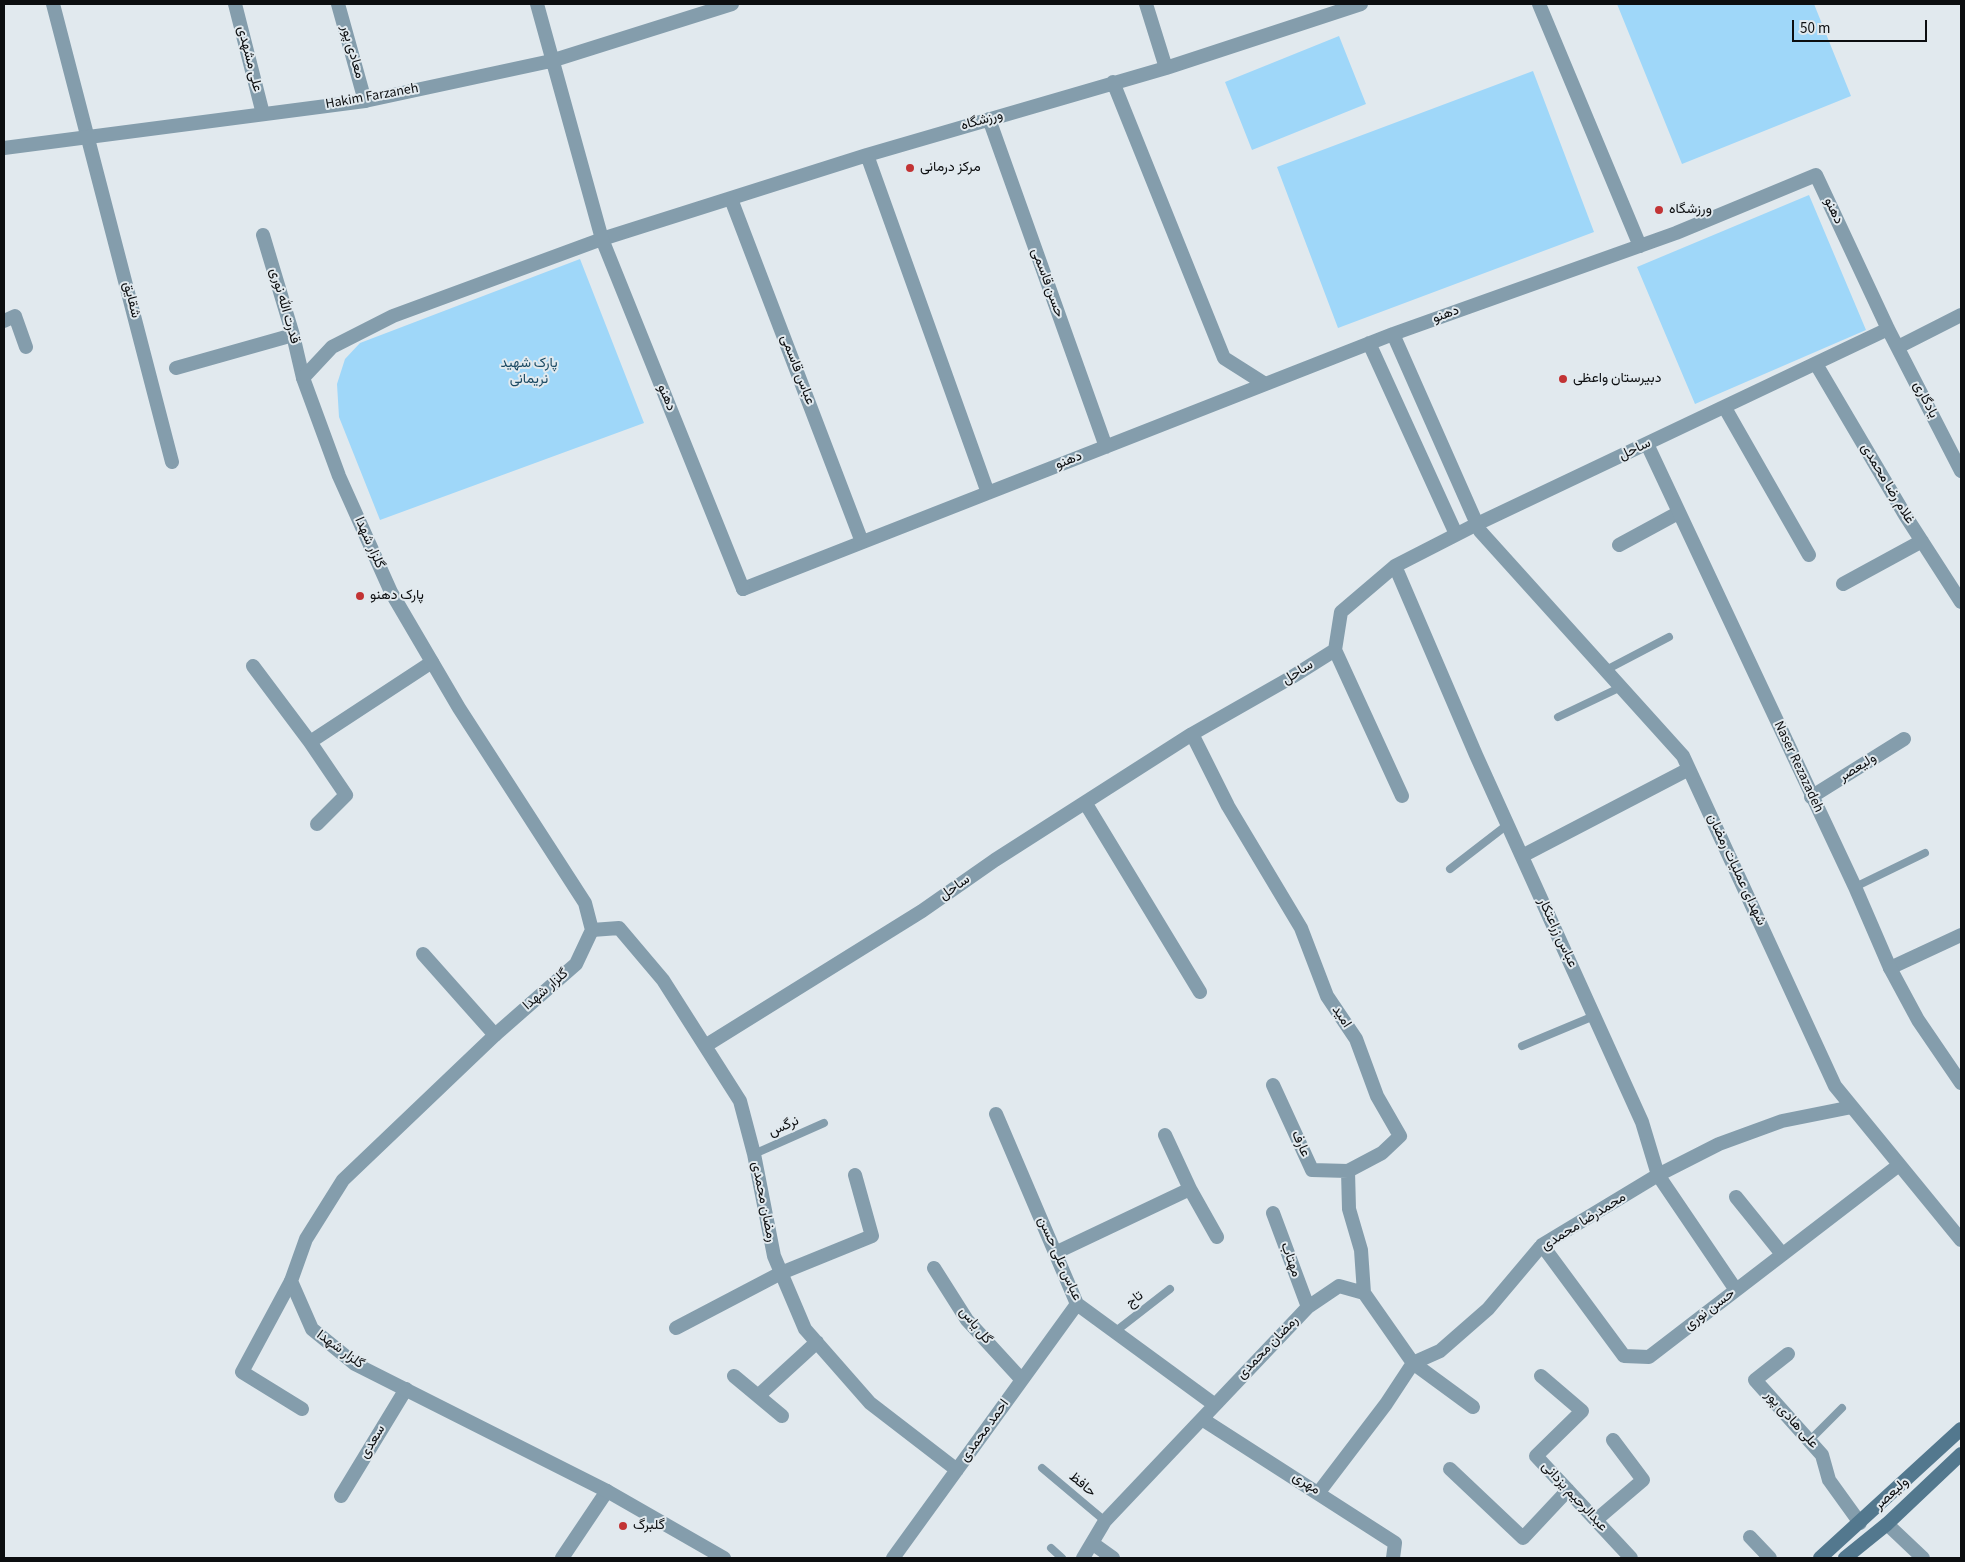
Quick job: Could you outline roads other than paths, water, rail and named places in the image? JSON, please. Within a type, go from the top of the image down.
[{"type":"main road","name":"ولیعصر","points":[[1820,1558],[1961,1428]]},
{"type":"main road","name":"ولیعصر","points":[[1845,1558],[1887,1524],[1961,1454]]},
{"type":"street","name":"شقایق","points":[[53,4],[172,462]]},
{"type":"street","name":"علی مشهدی","points":[[236,4],[263,114]]},
{"type":"street","name":"معادی پور","points":[[338,4],[365,101]]},
{"type":"street","name":"دهنو","points":[[537,4],[551,62],[602,239],[743,589],[1370,343],[1640,246],[1816,175],[1888,329]]},
{"type":"street","name":"Hakim Farzaneh","points":[[4,148],[365,101],[551,62],[732,4]]},
{"type":"street","points":[[1146,4],[1166,68]]},
{"type":"street","name":"ورزشگاه","points":[[602,239],[867,155],[1166,68],[1361,4]]},
{"type":"street","points":[[1539,4],[1640,246]]},
{"type":"street","points":[[1113,82],[1224,358],[1265,384]]},
{"type":"street","name":"حسن قاسمی","points":[[989,119],[1106,447]]},
{"type":"street","points":[[867,155],[988,492]]},
{"type":"street","name":"عباس قاسمی","points":[[731,198],[862,542]]},
{"type":"street","name":"قدرت الله نوری","points":[[263,235],[293,335],[303,378]]},
{"type":"street","points":[[303,378],[332,347],[393,316],[602,239]]},
{"type":"street","points":[[1898,347],[1961,315]]},
{"type":"street","points":[[4,321],[16,316],[26,346]]},
{"type":"street","name":"یادگاری","points":[[1888,329],[1961,471]]},
{"type":"street","name":"ساحل","points":[[705,1046],[922,912],[995,860],[1086,804],[1192,734],[1292,678],[1336,650],[1341,612],[1395,566],[1456,534],[1888,329]]},
{"type":"street","name":"شهدای عملیات رمضان","points":[[1394,334],[1480,531],[1683,756],[1835,1086],[1961,1240]]},
{"type":"street","points":[[176,368],[293,335]]},
{"type":"street","points":[[1370,343],[1456,534]]},
{"type":"street","name":"غلام رضا محمدی","points":[[1816,364],[1961,602]]},
{"type":"street","name":"گلزار شهدا","points":[[303,378],[339,476],[391,592],[464,716],[585,903],[592,930],[576,964],[495,1035],[343,1180],[306,1239],[291,1281],[312,1329],[354,1364],[607,1492],[724,1558]]},
{"type":"street","points":[[1725,408],[1809,555]]},
{"type":"street","name":"Naser Rezazadeh","points":[[1647,444],[1855,886],[1890,968],[1918,1020],[1961,1083]]},
{"type":"street","points":[[1619,545],[1678,513]]},
{"type":"street","points":[[1844,584],[1922,540]]},
{"type":"street","name":"عباس زراعتکار","points":[[1395,566],[1508,825],[1642,1122],[1658,1175],[1736,1290]]},
{"type":"street","points":[[1336,650],[1402,796]]},
{"type":"street","points":[[310,742],[432,662]]},
{"type":"street","points":[[253,666],[310,742],[346,795],[317,824]]},
{"type":"street","name":"امید","points":[[1192,734],[1228,806],[1301,928],[1327,996],[1356,1039],[1377,1096],[1400,1136],[1382,1153],[1348,1171]]},
{"type":"street","name":"ولیعصر","points":[[1811,796],[1904,740]]},
{"type":"street","points":[[1522,856],[1689,769]]},
{"type":"street","points":[[1086,804],[1200,992]]},
{"type":"street","name":"رمضان محمدی","points":[[592,930],[619,928],[663,980],[740,1101],[754,1154],[774,1256],[805,1329],[870,1403],[957,1470]]},
{"type":"street","points":[[1890,968],[1961,935]]},
{"type":"street","points":[[424,954],[495,1035]]},
{"type":"street","name":"عارف","points":[[1273,1085],[1312,1170],[1348,1171]]},
{"type":"street","name":"محمدرضا محمدی","points":[[1413,1363],[1440,1351],[1488,1309],[1542,1245],[1658,1175],[1719,1144],[1782,1121],[1852,1107]]},
{"type":"street","name":"عباس علی حسن","points":[[996,1114],[1077,1304],[1215,1405]]},
{"type":"street","points":[[1165,1135],[1190,1189],[1216,1236]]},
{"type":"street","name":"حسن نوری","points":[[1542,1245],[1624,1356],[1648,1357],[1899,1165]]},
{"type":"street","points":[[1348,1171],[1349,1209],[1361,1250],[1364,1293],[1413,1363],[1473,1407]]},
{"type":"street","points":[[676,1328],[781,1273],[872,1236],[855,1175]]},
{"type":"street","points":[[1055,1253],[1190,1189]]},
{"type":"street","points":[[1736,1197],[1782,1254]]},
{"type":"street","name":"مهتاب","points":[[1273,1213],[1308,1307]]},
{"type":"street","name":"گل یاس","points":[[934,1268],[967,1320],[1022,1380]]},
{"type":"street","points":[[291,1281],[242,1372],[302,1409]]},
{"type":"street","name":"رمضان محمدی","points":[[1083,1558],[1105,1521],[1308,1307],[1339,1286],[1364,1293]]},
{"type":"street","name":"احمد محمدی","points":[[893,1558],[1077,1304]]},
{"type":"street","points":[[758,1396],[817,1342]]},
{"type":"street","name":"علی هادی پور","points":[[1788,1354],[1755,1380],[1822,1455],[1829,1480],[1860,1523]]},
{"type":"street","points":[[1319,1492],[1386,1404],[1413,1363]]},
{"type":"street","points":[[734,1376],[782,1416]]},
{"type":"street","name":"عبدالرحیم یزدانی","points":[[1542,1376],[1582,1411],[1536,1456],[1631,1558]]},
{"type":"street","name":"سعدی","points":[[341,1496],[406,1389]]},
{"type":"street","name":"مهری","points":[[1202,1419],[1319,1492],[1395,1543],[1393,1558]]},
{"type":"street","points":[[1596,1520],[1643,1480],[1613,1440]]},
{"type":"street","points":[[1450,1469],[1522,1538],[1568,1490]]},
{"type":"street","points":[[562,1558],[607,1492]]},
{"type":"street","points":[[1887,1524],[1923,1558]]},
{"type":"street","points":[[1750,1537],[1770,1558]]},
{"type":"street","points":[[1092,1543],[1113,1558]]},
{"type":"lane","points":[[1606,670],[1669,637]]},
{"type":"lane","points":[[1558,717],[1621,687]]},
{"type":"lane","points":[[1450,869],[1508,825]]},
{"type":"lane","points":[[1855,886],[1924,853]]},
{"type":"lane","points":[[1522,1046],[1594,1016]]},
{"type":"lane","name":"نرگس","points":[[754,1154],[824,1122]]},
{"type":"lane","name":"تاج","points":[[1116,1331],[1170,1289]]},
{"type":"lane","points":[[1809,1441],[1842,1408]]},
{"type":"lane","name":"حافظ","points":[[1042,1468],[1105,1521]]},
{"type":"lane","points":[[1051,1548],[1062,1558]]},
{"type":"place","name":"مرکز درمانی","points":[[910,168]]},
{"type":"place","name":"ورزشگاه","points":[[1659,210]]},
{"type":"place","name":"دبیرستان واعظی","points":[[1563,379]]},
{"type":"place","name":"پارک دهنو","points":[[360,596]]},
{"type":"place","name":"گلبرگ","points":[[623,1526]]},
{"type":"park label","name":"پارک شهید نریمانی","points":[[529,372]]}]
